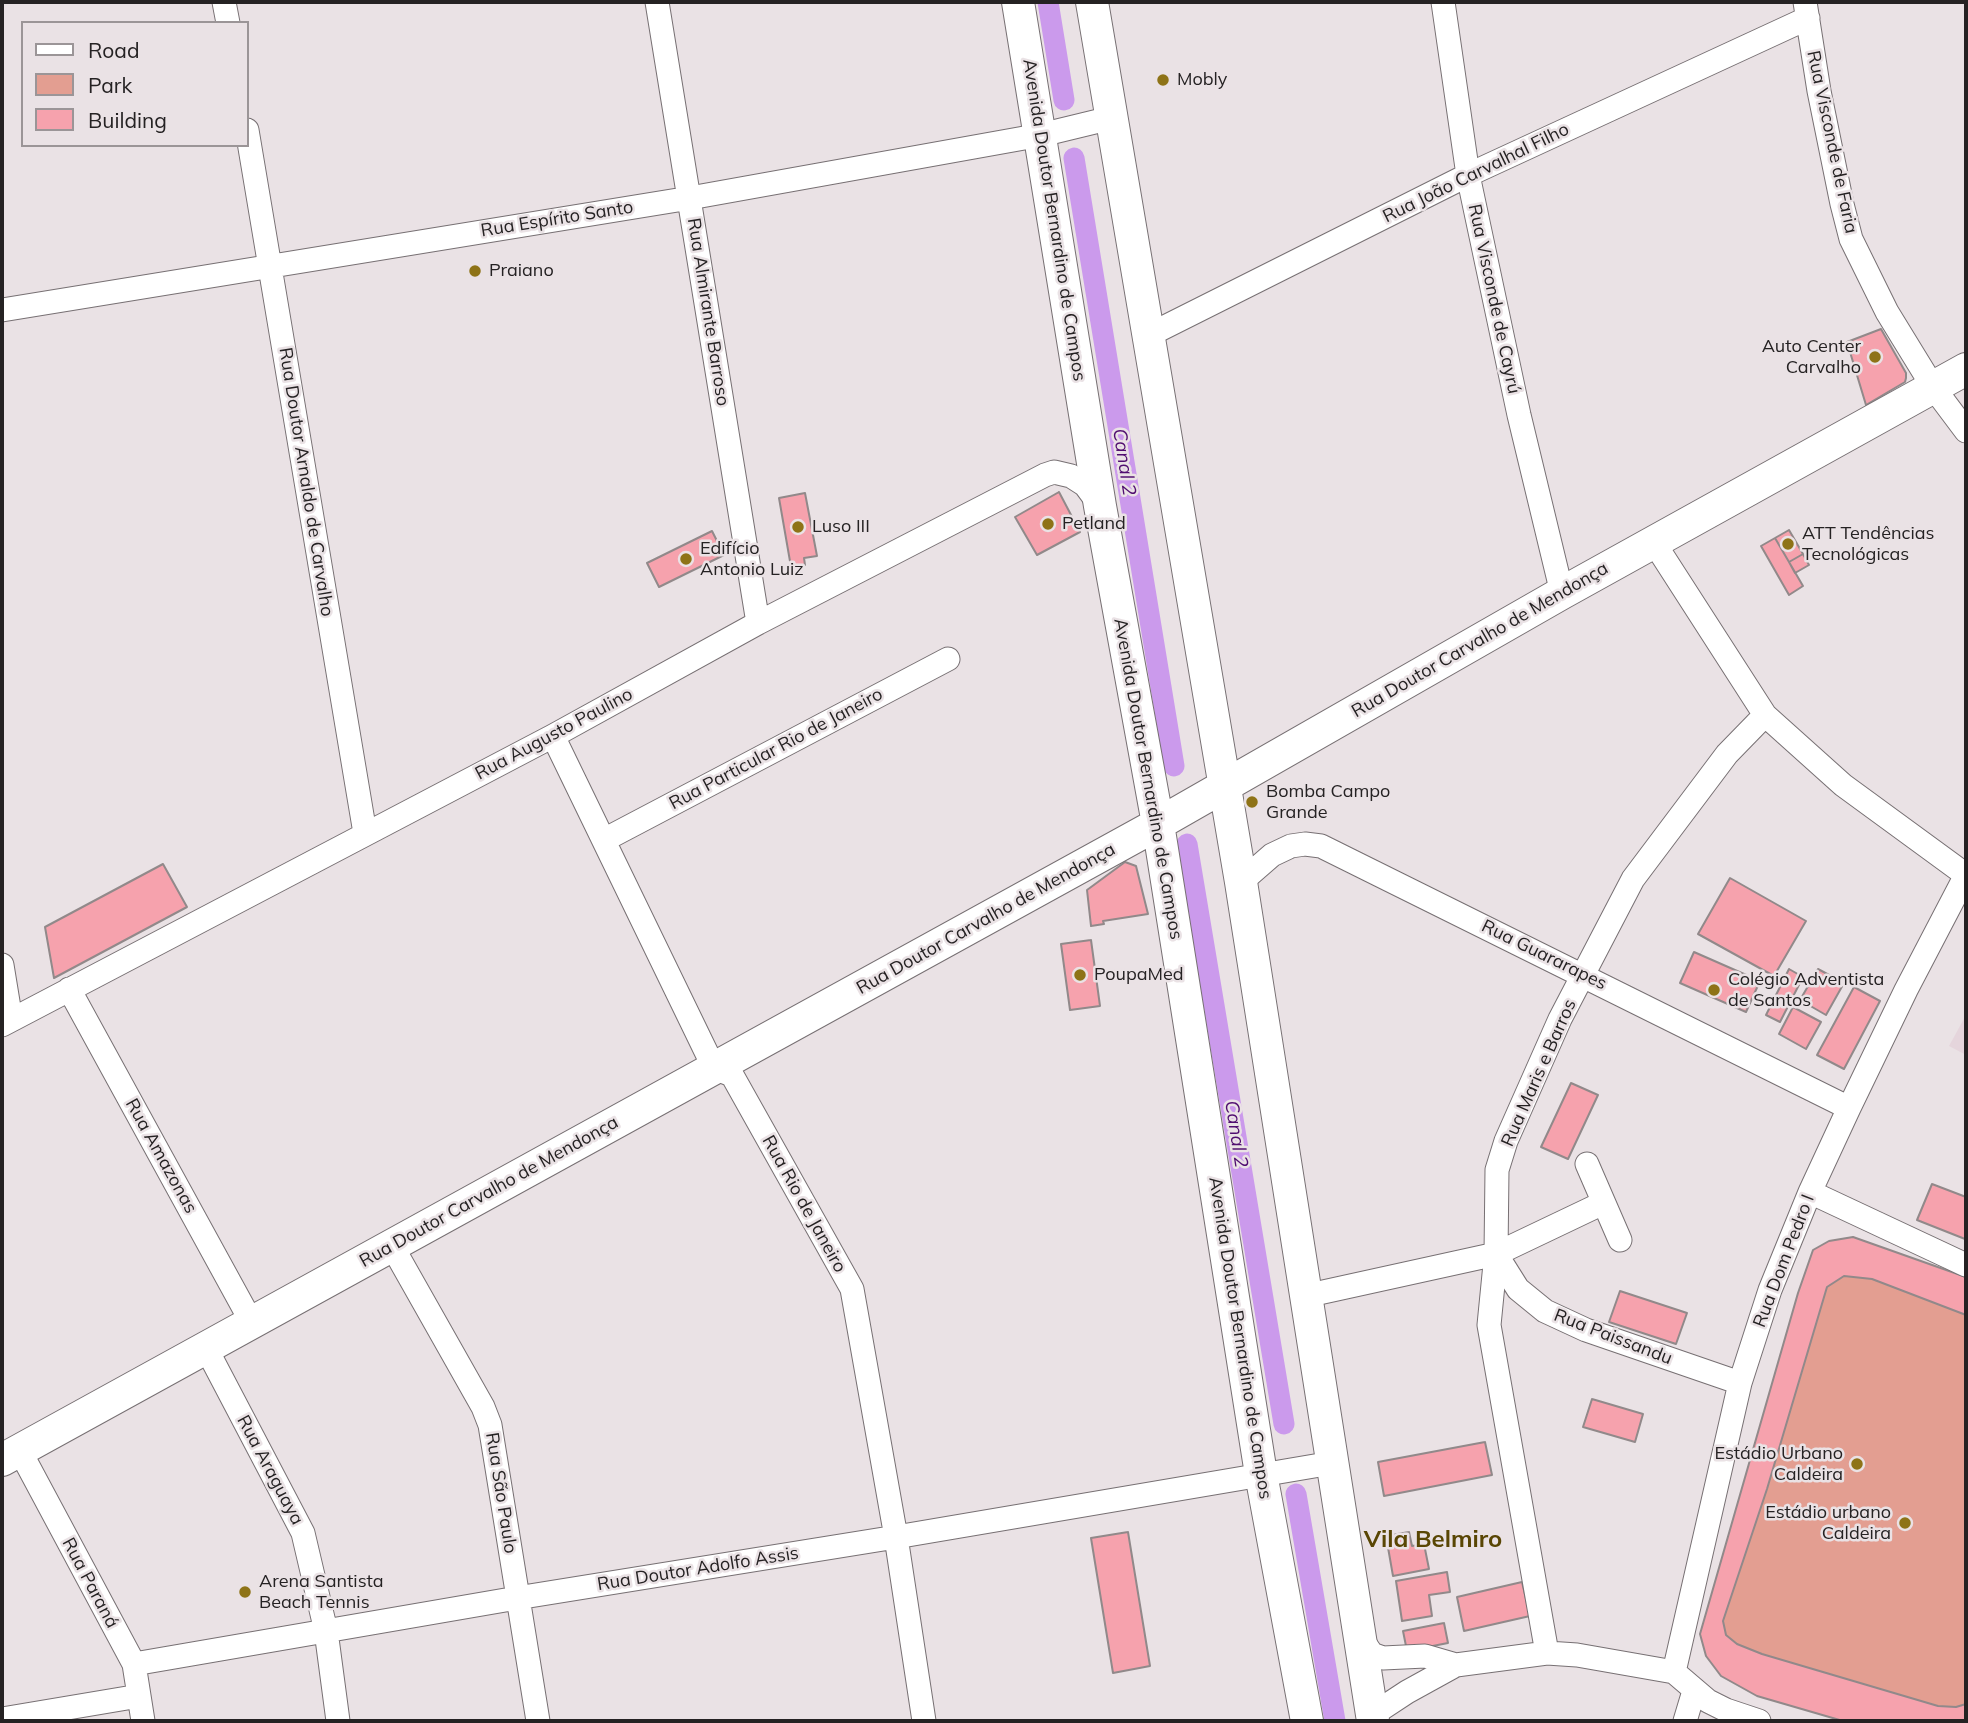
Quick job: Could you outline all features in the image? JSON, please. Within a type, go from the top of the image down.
[{"type":"main road","name":"Avenida Doutor Bernardino de Campos","points":[[1018,2],[1100,506],[1158,824],[1261,1474],[1307,1721]]},
{"type":"main road","points":[[1091,2],[1241,882],[1372,1718]]},
{"type":"main road","name":"Rua Doutor Carvalho de Mendonça","points":[[11,1456],[1158,824],[1654,541],[1966,369]]},
{"type":"street","points":[[224,2],[228,21]]},
{"type":"street","name":"Rua Almirante Barroso","points":[[657,2],[758,623]]},
{"type":"street","name":"Rua Visconde de Cayrú","points":[[1443,2],[1468,174],[1518,415],[1562,593]]},
{"type":"street","name":"Rua João Carvalhal Filho","points":[[1147,336],[1468,174],[1806,10]]},
{"type":"street","name":"Rua Visconde de Faria","points":[[1806,10],[1837,179],[1852,239],[1887,312],[1933,387],[1966,431]]},
{"type":"street","name":"Rua Espírito Santo","points":[[2,310],[690,198],[1041,135],[1111,118]]},
{"type":"street","name":"Rua Doutor Arnaldo de Carvalho","points":[[248,136],[365,833]]},
{"type":"street","name":"Rua Augusto Paulino","points":[[6,1023],[553,736],[758,623],[1045,475],[1063,473],[1079,480],[1100,506]]},
{"type":"street","points":[[1654,541],[1765,715],[1843,785],[1966,875]]},
{"type":"street","name":"Rua Particular Rio de Janeiro","points":[[604,840],[948,659]]},
{"type":"street","name":"Rua Maris e Barros","points":[[1547,1653],[1489,1325],[1496,1254],[1497,1170],[1506,1141],[1560,1019],[1633,879],[1727,754],[1765,715]]},
{"type":"street","name":"Rua Rio de Janeiro","points":[[553,736],[714,1068],[732,1075],[852,1289],[924,1721]]},
{"type":"street","name":"Rua Guararapes","points":[[1241,882],[1272,855],[1291,846],[1321,846],[1849,1108]]},
{"type":"street","name":"Rua Dom Pedro I","points":[[1674,1672],[1740,1383],[1770,1290],[1810,1192],[1849,1108],[1966,875]]},
{"type":"street","points":[[2,965],[6,1023]]},
{"type":"street","name":"Rua Amazonas","points":[[69,989],[252,1323]]},
{"type":"street","points":[[1587,1164],[1620,1240]]},
{"type":"street","points":[[1810,1192],[1966,1265]]},
{"type":"street","points":[[1305,1296],[1496,1254],[1603,1203]]},
{"type":"street","name":"Rua São Paulo","points":[[391,1246],[483,1407],[490,1425],[538,1721]]},
{"type":"street","name":"Rua Paissandu","points":[[1496,1254],[1518,1289],[1545,1311],[1586,1330],[1740,1383]]},
{"type":"street","name":"Rua Araguaya","points":[[206,1348],[303,1533],[326,1631],[338,1721]]},
{"type":"street","name":"Rua Paraná","points":[[11,1456],[134,1664],[143,1721]]},
{"type":"street","name":"Rua Doutor Adolfo Assis","points":[[134,1664],[1332,1463]]},
{"type":"street","points":[[1359,1635],[1372,1654],[1383,1658],[1424,1656],[1455,1665]]},
{"type":"street","points":[[1372,1718],[1407,1692],[1455,1665],[1547,1653],[1577,1655],[1674,1672],[1694,1691],[1726,1710],[1759,1721]]},
{"type":"street","points":[[1685,1721],[1694,1691]]},
{"type":"street","points":[[2,1719],[139,1696]]},
{"type":"shaded area","points":[[1966,1015],[1966,1055],[1949,1046]]},
{"type":"green space","name":"Estádio Urbano Caldeira","points":[[1853,1237],[1966,1277],[1966,1721],[1843,1721],[1757,1696],[1721,1676],[1706,1656],[1700,1634],[1798,1293],[1813,1250],[1829,1241]]},
{"type":"building","name":"Auto Center Carvalho","points":[[1881,329],[1906,373],[1906,378],[1905,382],[1866,405],[1847,342]]},
{"type":"building","name":"Petland","points":[[1059,492],[1080,532],[1037,555],[1015,517]]},
{"type":"building","name":"Luso III","points":[[805,493],[817,556],[804,558],[805,565],[791,567],[779,498]]},
{"type":"building","points":[[1789,530],[1803,554],[1789,562],[1775,538]]},
{"type":"building","name":"Edifício Antonio Luiz","points":[[712,531],[724,555],[659,587],[647,563]]},
{"type":"building","points":[[1775,538],[1803,586],[1789,595],[1761,546]]},
{"type":"building","points":[[1803,554],[1809,565],[1795,573],[1789,562]]},
{"type":"building","points":[[1125,862],[1136,866],[1148,914],[1103,921],[1104,924],[1091,926],[1087,890]]},
{"type":"building","points":[[163,864],[187,907],[54,978],[45,927]]},
{"type":"building","points":[[1730,878],[1806,921],[1774,976],[1698,934]]},
{"type":"building","name":"PoupaMed","points":[[1091,940],[1100,1006],[1070,1010],[1061,944]]},
{"type":"building","points":[[1694,952],[1760,981],[1746,1012],[1680,983]]},
{"type":"building","points":[[1789,969],[1803,977],[1780,1022],[1766,1015]]},
{"type":"building","points":[[1818,969],[1844,983],[1826,1015],[1800,1000]]},
{"type":"building","points":[[1854,987],[1880,1001],[1844,1069],[1817,1055]]},
{"type":"building","points":[[1793,1007],[1821,1022],[1806,1049],[1779,1034]]},
{"type":"building","points":[[1571,1083],[1598,1095],[1568,1159],[1541,1147]]},
{"type":"building","points":[[1932,1184],[1966,1197],[1965,1239],[1917,1220]]},
{"type":"building","points":[[1853,1237],[1966,1277],[1966,1315],[1872,1279],[1844,1276],[1827,1287],[1767,1489],[1723,1621],[1726,1635],[1737,1644],[1762,1654],[1938,1706],[1956,1707],[1966,1704],[1966,1721],[1843,1721],[1757,1696],[1721,1676],[1706,1656],[1700,1634],[1798,1293],[1813,1250],[1829,1241]]},
{"type":"building","points":[[1620,1291],[1687,1313],[1676,1344],[1609,1322]]},
{"type":"building","points":[[1592,1399],[1643,1414],[1635,1442],[1583,1427]]},
{"type":"building","points":[[1485,1442],[1492,1475],[1384,1496],[1378,1462]]},
{"type":"building","points":[[1128,1532],[1150,1666],[1113,1673],[1091,1538]]},
{"type":"building","points":[[1409,1532],[1412,1546],[1424,1544],[1429,1569],[1393,1576],[1386,1536]]},
{"type":"building","points":[[1447,1572],[1450,1592],[1429,1595],[1432,1616],[1402,1621],[1396,1581]]},
{"type":"building","points":[[1522,1582],[1530,1616],[1464,1631],[1457,1597]]},
{"type":"building","points":[[1444,1623],[1448,1643],[1407,1651],[1403,1631]]},
{"type":"waterway","name":"Canal 2","points":[[1048,2],[1064,100]]},
{"type":"waterway","name":"Canal 2","points":[[1074,158],[1174,766]]},
{"type":"waterway","name":"Canal 2","points":[[1187,844],[1284,1424]]},
{"type":"waterway","name":"Canal 2","points":[[1296,1494],[1335,1721]]},
{"type":"place","name":"Mobly","points":[[1163,80]]},
{"type":"place","name":"Praiano","points":[[475,271]]},
{"type":"place","name":"Auto Center Carvalho","points":[[1875,357]]},
{"type":"place","name":"Petland","points":[[1048,524]]},
{"type":"place","name":"Luso III","points":[[798,527]]},
{"type":"place","name":"ATT Tendências Tecnológicas","points":[[1788,544]]},
{"type":"place","name":"Edifício Antonio Luiz","points":[[686,559]]},
{"type":"place","name":"Bomba Campo Grande","points":[[1252,802]]},
{"type":"place","name":"PoupaMed","points":[[1080,975]]},
{"type":"place","name":"Colégio Adventista de Santos","points":[[1714,990]]},
{"type":"place","name":"Estádio Urbano Caldeira","points":[[1857,1464]]},
{"type":"place","name":"Estádio urbano Caldeira","points":[[1905,1523]]},
{"type":"place","name":"Arena Santista Beach Tennis","points":[[245,1592]]},
{"type":"district","name":"Vila Belmiro","points":[[1433,1540]]}]
